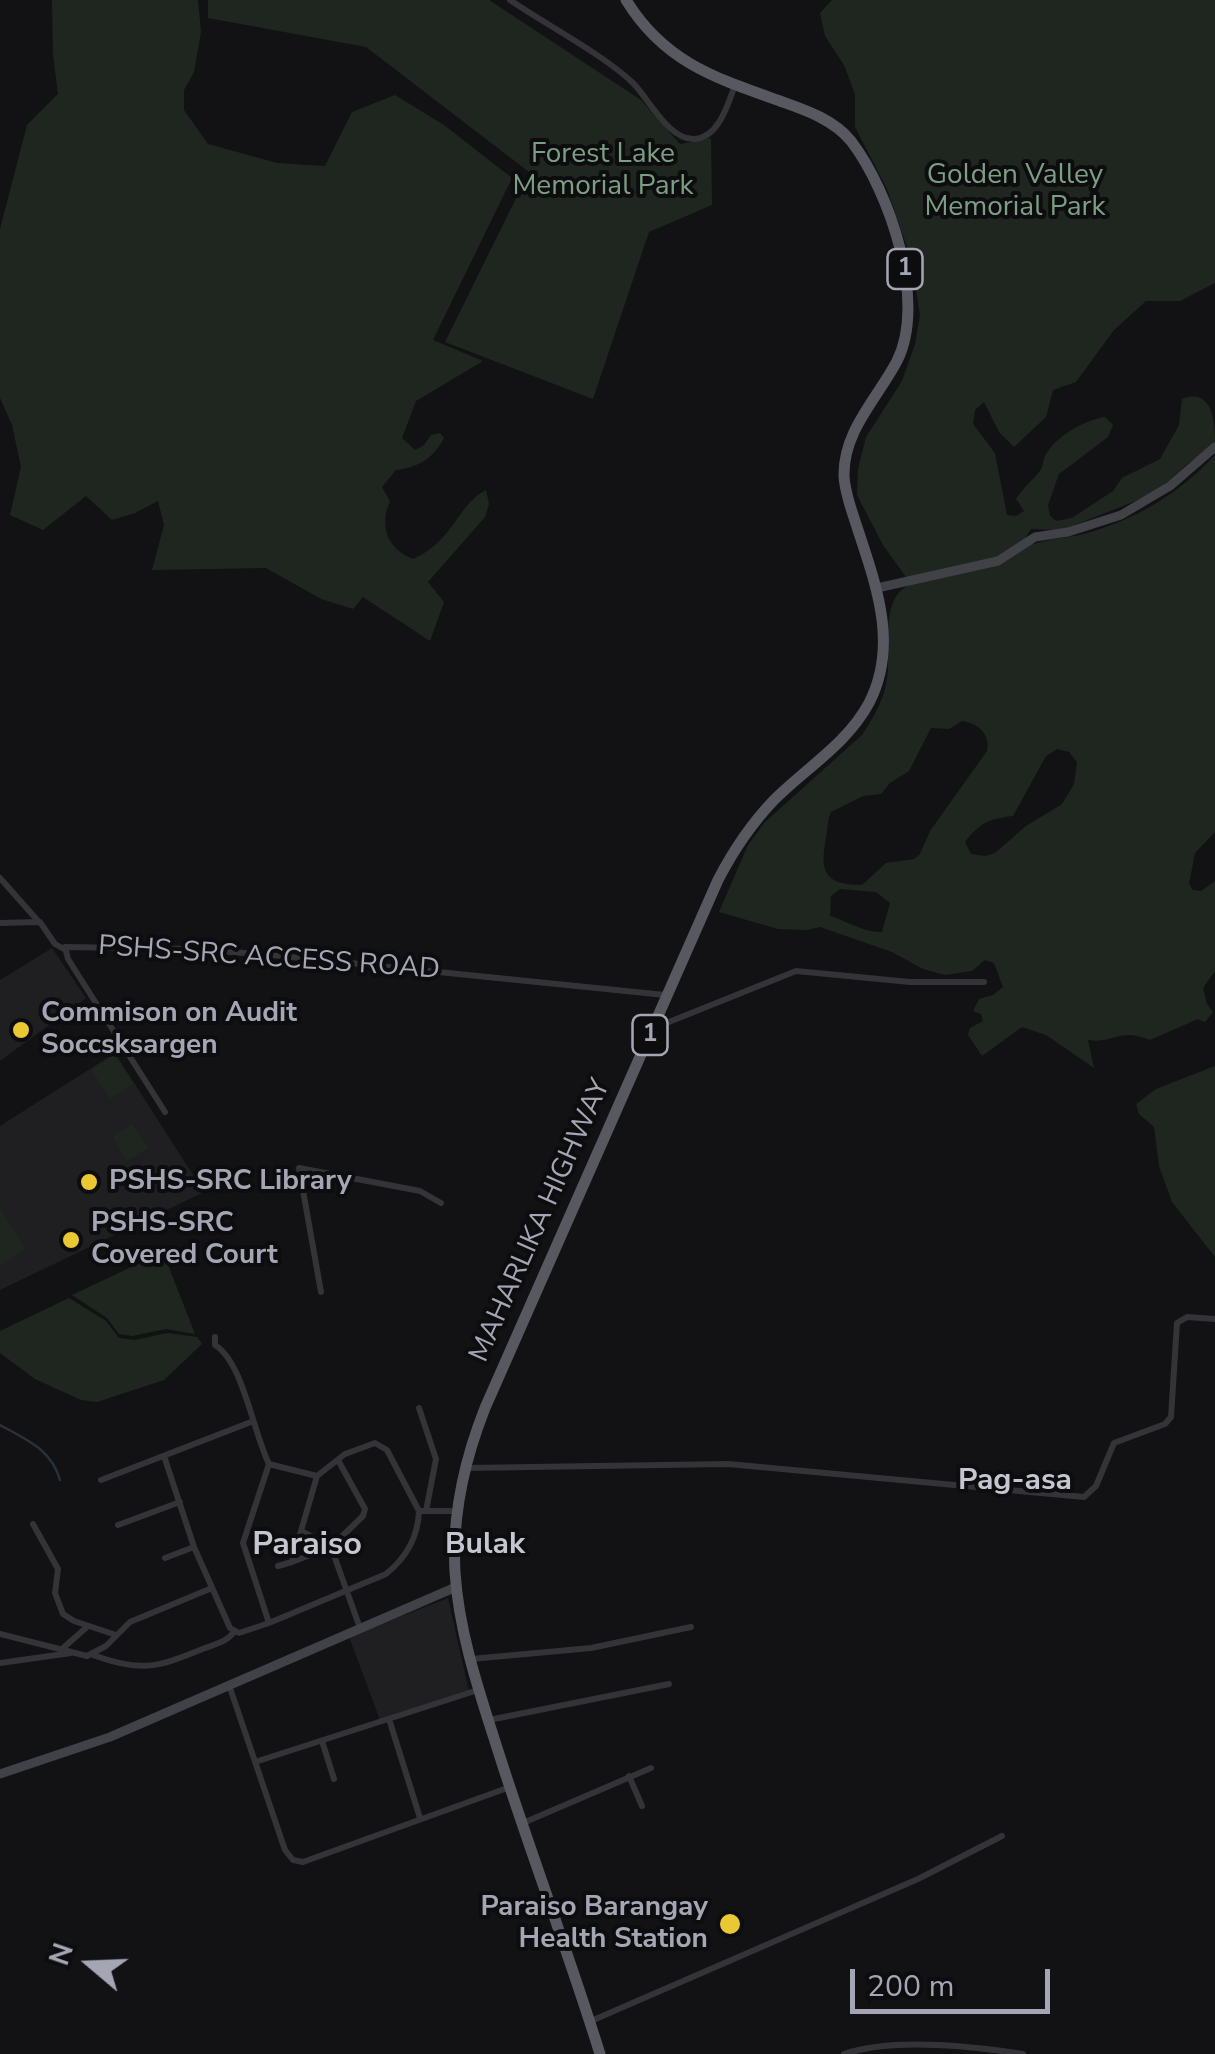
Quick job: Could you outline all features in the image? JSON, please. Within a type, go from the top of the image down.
[{"type":"highway","name":"1","points":[[626,0],[674,55],[735,86]]},
{"type":"highway","name":"MAHARLIKA HIGHWAY","points":[[600,2054],[471,1660],[456,1587],[457,1511],[464,1468],[485,1408],[718,880],[739,843],[776,798],[844,737],[868,703],[884,644],[877,588],[847,495],[844,463],[852,436],[903,349],[908,322],[903,259],[872,178],[850,140],[825,119],[735,86]]},
{"type":"main road","points":[[877,588],[998,561],[1035,536],[1068,532],[1121,514],[1170,486],[1215,447]]},
{"type":"main road","points":[[0,1774],[110,1737],[456,1587]]},
{"type":"street","points":[[510,0],[626,78],[673,130],[686,138],[710,133],[735,86]]},
{"type":"street","points":[[0,878],[55,944],[64,949]]},
{"type":"street","points":[[0,923],[40,922]]},
{"type":"street","name":"PSHS-SRC ACCESS ROAD","points":[[166,1112],[64,949],[70,945],[192,949],[667,995]]},
{"type":"street","points":[[653,1029],[796,971],[910,982],[984,982]]},
{"type":"street","points":[[320,1292],[299,1168],[420,1191],[441,1203]]},
{"type":"street","points":[[464,1468],[728,1464],[1084,1497],[1096,1486],[1118,1439],[1165,1424],[1172,1417],[1177,1323],[1187,1316],[1215,1319]]},
{"type":"street","points":[[215,1337],[215,1345],[225,1351],[236,1370],[251,1422],[269,1464],[243,1544],[269,1623]]},
{"type":"street","points":[[0,1634],[125,1664],[163,1665],[226,1640],[234,1632],[269,1623],[376,1580],[399,1564],[416,1532],[436,1460],[419,1408]]},
{"type":"street","points":[[101,1480],[251,1422]]},
{"type":"street","points":[[292,1562],[317,1476],[370,1443],[384,1446],[422,1511]]},
{"type":"street","points":[[164,1456],[194,1547],[234,1632]]},
{"type":"street","points":[[278,1566],[331,1546],[358,1522],[365,1509],[338,1460]]},
{"type":"street","points":[[269,1464],[317,1476]]},
{"type":"street","points":[[118,1525],[180,1502]]},
{"type":"street","points":[[422,1511],[457,1511]]},
{"type":"street","points":[[33,1524],[58,1569],[55,1592],[62,1614],[116,1635]]},
{"type":"street","points":[[301,1531],[331,1546],[360,1628]]},
{"type":"street","points":[[164,1558],[194,1547]]},
{"type":"street","points":[[92,1654],[139,1618],[212,1588]]},
{"type":"street","points":[[62,1649],[88,1626]]},
{"type":"street","points":[[471,1660],[591,1648],[691,1627]]},
{"type":"street","points":[[0,1662],[53,1658],[72,1652]]},
{"type":"street","points":[[488,1720],[670,1684]]},
{"type":"street","points":[[229,1685],[286,1850],[294,1860],[303,1862],[510,1787]]},
{"type":"street","points":[[255,1762],[480,1690]]},
{"type":"street","points":[[389,1719],[420,1818]]},
{"type":"street","points":[[322,1740],[334,1779]]},
{"type":"street","points":[[522,1824],[651,1768]]},
{"type":"street","points":[[629,1776],[642,1806]]},
{"type":"street","points":[[590,2021],[918,1879],[1002,1836]]},
{"type":"street","points":[[844,2054],[884,2046],[974,2047],[1023,2054]]},
{"type":"shaded area","name":"Commison on Audit Soccsksargen","points":[[52,948],[86,998],[0,1061],[0,980]]},
{"type":"shaded area","points":[[115,1053],[204,1192],[0,1290],[0,1126]]},
{"type":"shaded area","points":[[448,1598],[469,1691],[380,1720],[349,1637]]},
{"type":"green space","points":[[52,0],[198,0],[201,32],[194,72],[184,90],[184,110],[208,144],[277,163],[325,166],[352,112],[395,95],[444,125],[512,178],[433,340],[483,361],[416,401],[402,438],[415,450],[431,435],[440,433],[444,438],[430,457],[396,470],[382,487],[390,501],[385,519],[391,543],[413,559],[437,543],[468,505],[486,490],[489,504],[485,517],[428,582],[444,602],[430,641],[363,597],[353,609],[321,599],[266,568],[152,570],[164,525],[158,501],[112,520],[86,496],[43,530],[10,515],[21,467],[12,425],[0,398],[0,229],[27,125],[58,94]]},
{"type":"green space","name":"Forest Lake Memorial Park","points":[[208,0],[489,0],[641,100],[680,144],[711,138],[712,205],[649,232],[593,399],[445,342],[529,172],[366,47],[208,18]]},
{"type":"green space","name":"Golden Valley Memorial Park","points":[[832,0],[1215,0],[1215,283],[1180,301],[1146,301],[1114,330],[1076,382],[1053,390],[1046,417],[1014,447],[999,432],[984,402],[975,410],[973,424],[995,453],[1007,515],[1016,516],[1024,511],[1016,499],[1057,441],[1097,419],[1105,417],[1113,425],[1108,437],[1059,474],[1048,505],[1050,516],[1056,521],[1072,518],[1113,491],[1122,478],[1160,459],[1179,425],[1182,399],[1200,398],[1213,417],[1215,444],[1156,493],[1062,530],[1031,529],[1026,537],[1030,545],[1084,534],[1121,521],[1171,493],[1215,455],[1215,832],[1195,853],[1189,884],[1193,890],[1201,891],[1215,881],[1215,971],[1203,988],[1213,1012],[1205,1022],[1198,1019],[1150,1040],[1123,1035],[1088,1040],[1094,1068],[1046,1035],[1022,1027],[982,1056],[968,1035],[970,1028],[983,1021],[981,1014],[973,1011],[979,999],[1003,987],[994,963],[985,960],[972,971],[945,975],[820,927],[778,929],[719,912],[748,845],[765,822],[862,735],[886,685],[893,602],[911,584],[883,545],[857,495],[866,437],[902,381],[915,344],[920,315],[911,258],[887,189],[855,127],[855,94],[844,65],[825,36],[820,13]],"holes":[[[962,721],[973,724],[985,735],[987,751],[930,831],[920,854],[914,859],[886,863],[862,885],[832,879],[824,867],[831,812],[863,796],[881,794],[909,771],[931,728],[949,729]],[[1057,749],[1069,752],[1077,762],[1074,784],[1062,804],[1026,826],[995,853],[971,854],[965,842],[985,823],[1013,816],[1046,756]],[[840,889],[876,892],[890,903],[882,932],[862,929],[830,916],[831,896]]]},
{"type":"green space","points":[[114,1055],[133,1084],[110,1099],[92,1070]]},
{"type":"green space","points":[[1215,1066],[1215,1257],[1172,1202],[1159,1166],[1154,1127],[1139,1114],[1136,1104],[1156,1089]]},
{"type":"green space","points":[[132,1124],[148,1148],[127,1161],[113,1137]]},
{"type":"green space","points":[[0,1209],[25,1249],[0,1265]]},
{"type":"green space","points":[[163,1252],[195,1334],[166,1329],[132,1336],[119,1334],[107,1318],[72,1295]]},
{"type":"green space","points":[[69,1298],[106,1321],[119,1338],[135,1340],[167,1333],[197,1337],[202,1344],[164,1380],[97,1402],[81,1400],[35,1379],[0,1353],[0,1331]]},
{"type":"waterway","points":[[0,1425],[44,1453],[60,1480]]},
{"type":"place","name":"Commison on Audit Soccsksargen","points":[[21,1030]]},
{"type":"place","name":"PSHS-SRC Library","points":[[89,1182]]},
{"type":"place","name":"PSHS-SRC Covered Court","points":[[71,1240]]},
{"type":"place","name":"Paraiso Barangay Health Station","points":[[730,1924]]},
{"type":"district","name":"Pag-asa","points":[[1015,1482]]},
{"type":"district","name":"Paraiso","points":[[307,1546]]},
{"type":"district","name":"Bulak","points":[[485,1546]]}]
